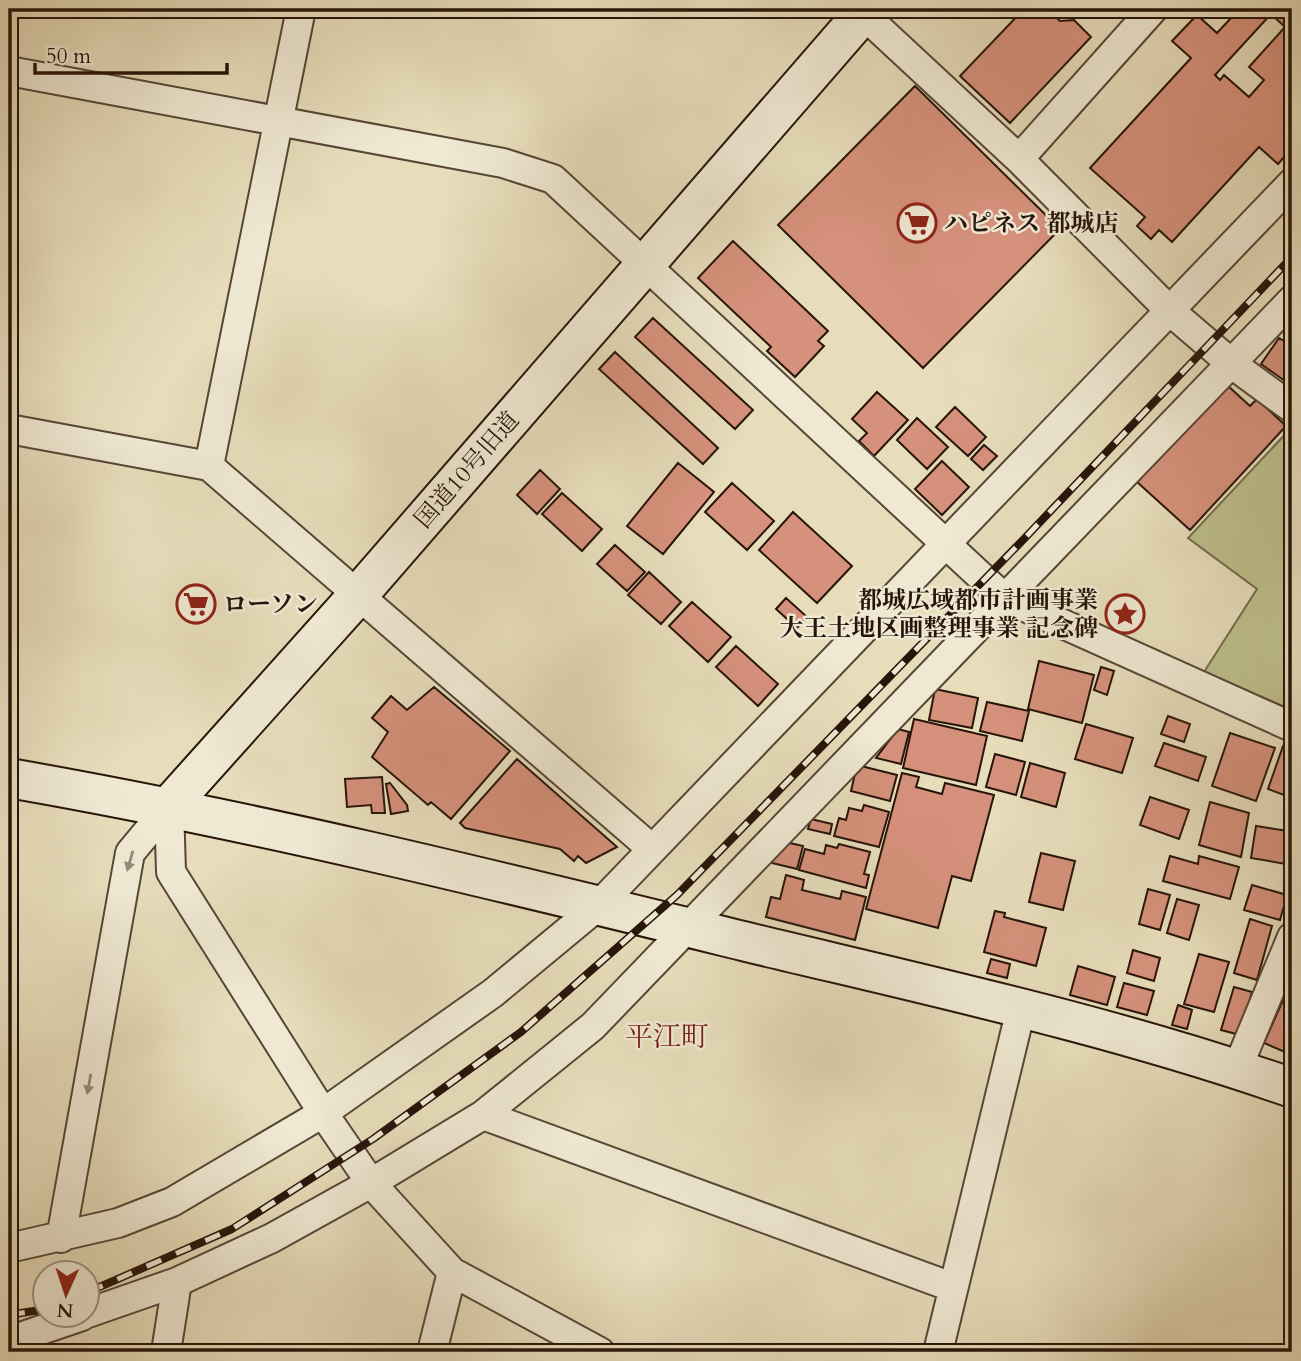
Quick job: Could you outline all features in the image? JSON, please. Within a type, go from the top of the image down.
[{"type":"street","points":[[209,466],[301,9]]},
{"type":"street","points":[[1019,159],[1153,9]]},
{"type":"street","points":[[860,10],[1019,159],[1170,311],[1232,364],[1292,408]]},
{"type":"street","name":"国道10号旧道","points":[[169,806],[359,594],[646,265],[860,10]]},
{"type":"street","points":[[9,71],[503,163],[554,179],[1003,597],[1292,727]]},
{"type":"street","points":[[9,1248],[118,1223],[172,1202],[323,1113],[598,906],[1292,183]]},
{"type":"street","points":[[102,1309],[177,1282],[272,1238],[371,1183],[483,1115],[593,1027],[1003,597],[1292,300]]},
{"type":"street","points":[[9,429],[209,466],[652,849]]},
{"type":"street","points":[[9,778],[169,806],[688,927],[1021,1009],[1237,1069],[1292,1088]]},
{"type":"street","points":[[169,806],[171,872],[323,1113],[371,1183],[452,1272],[600,1352]]},
{"type":"street","points":[[61,1238],[130,853],[169,806]]},
{"type":"street","points":[[1237,1069],[1292,937]]},
{"type":"street","points":[[938,1352],[1021,1009]]},
{"type":"street","points":[[483,1115],[952,1287]]},
{"type":"street","points":[[432,1352],[452,1272]]},
{"type":"street","points":[[166,1352],[177,1282]]},
{"type":"street","points":[[9,1341],[40,1330]]},
{"type":"green space","points":[[1292,427],[1292,710],[1204,672],[1257,589],[1188,538]]},
{"type":"building","points":[[1024,9],[1047,9],[1060,21],[1074,20],[1091,37],[1010,123],[960,76]]},
{"type":"building","points":[[1224,9],[1292,9],[1292,148],[1278,164],[1259,147],[1172,242],[1159,230],[1151,239],[1137,226],[1145,217],[1090,168],[1191,58],[1172,41],[1197,15],[1217,33],[1232,17]],"holes":[[[1271,14],[1285,27],[1249,67],[1264,80],[1249,97],[1224,75],[1220,80],[1215,75]]]},
{"type":"building","points":[[915,86],[1060,229],[923,368],[778,225]]},
{"type":"building","points":[[733,241],[828,331],[818,341],[824,346],[795,377],[767,351],[771,347],[698,278]]},
{"type":"building","points":[[653,318],[753,410],[735,429],[635,337]]},
{"type":"building","points":[[1279,338],[1292,346],[1292,386],[1261,364]]},
{"type":"building","points":[[615,352],[718,448],[703,464],[599,369]]},
{"type":"building","points":[[1227,385],[1250,406],[1257,399],[1286,426],[1190,530],[1137,482]]},
{"type":"building","points":[[877,392],[908,420],[874,456],[859,441],[867,433],[852,419]]},
{"type":"building","points":[[955,407],[986,437],[968,456],[936,427]]},
{"type":"building","points":[[917,418],[948,447],[927,469],[897,440]]},
{"type":"building","points":[[984,445],[997,456],[983,470],[971,459]]},
{"type":"building","points":[[942,461],[969,487],[942,515],[915,489]]},
{"type":"building","points":[[678,463],[714,492],[663,554],[627,526]]},
{"type":"building","points":[[540,470],[560,489],[537,514],[517,495]]},
{"type":"building","points":[[732,483],[774,521],[747,550],[705,512]]},
{"type":"building","points":[[562,493],[602,529],[582,551],[542,514]]},
{"type":"building","points":[[793,512],[852,566],[817,603],[759,550]]},
{"type":"building","points":[[615,545],[645,572],[627,591],[597,564]]},
{"type":"building","points":[[649,572],[681,602],[661,624],[628,595]]},
{"type":"building","points":[[786,598],[807,617],[797,628],[776,609]]},
{"type":"building","points":[[692,602],[731,637],[708,662],[669,626]]},
{"type":"building","points":[[736,646],[778,684],[758,706],[716,667]]},
{"type":"building","points":[[1039,661],[1094,675],[1082,723],[1028,709]]},
{"type":"building","points":[[1101,667],[1114,671],[1107,695],[1094,690]]},
{"type":"building","points":[[434,687],[510,751],[451,819],[431,802],[428,805],[372,757],[388,732],[372,718],[391,696],[407,710]]},
{"type":"building","points":[[935,689],[978,698],[972,728],[929,720]]},
{"type":"building","points":[[987,702],[1029,711],[1022,741],[980,731]]},
{"type":"building","points":[[1168,716],[1190,724],[1184,742],[1161,734]]},
{"type":"building","points":[[914,719],[987,736],[976,785],[903,768]]},
{"type":"building","points":[[1086,724],[1133,738],[1122,773],[1075,759]]},
{"type":"building","points":[[898,729],[909,732],[901,764],[876,758]]},
{"type":"building","points":[[1230,733],[1275,748],[1256,801],[1212,786]]},
{"type":"building","points":[[1164,743],[1206,757],[1198,781],[1155,766]]},
{"type":"building","points":[[1283,746],[1292,750],[1292,798],[1268,789]]},
{"type":"building","points":[[995,754],[1025,762],[1016,795],[986,787]]},
{"type":"building","points":[[517,759],[617,847],[586,863],[578,856],[574,861],[560,849],[465,828],[460,823]]},
{"type":"building","points":[[1030,763],[1065,773],[1056,807],[1021,797]]},
{"type":"building","points":[[857,765],[897,775],[890,801],[851,791]]},
{"type":"building","points":[[902,773],[919,777],[916,787],[942,794],[945,783],[994,795],[971,881],[952,876],[938,928],[866,909]]},
{"type":"building","points":[[382,777],[385,813],[372,813],[371,805],[347,807],[345,779]]},
{"type":"building","points":[[390,783],[407,805],[408,811],[391,814],[386,784]]},
{"type":"building","points":[[1150,797],[1189,810],[1179,839],[1140,825]]},
{"type":"building","points":[[1210,802],[1249,813],[1241,857],[1199,845]]},
{"type":"building","points":[[864,805],[889,812],[879,847],[834,836],[839,818],[846,820],[849,808],[862,811]]},
{"type":"building","points":[[811,819],[832,824],[830,834],[808,829]]},
{"type":"building","points":[[1289,824],[1292,825],[1292,865],[1251,858],[1256,826],[1288,831]]},
{"type":"building","points":[[790,843],[803,846],[797,869],[772,863],[774,856]]},
{"type":"building","points":[[839,844],[870,852],[864,874],[869,875],[866,888],[799,870],[805,849],[824,854],[826,845],[837,848]]},
{"type":"building","points":[[1041,853],[1075,861],[1063,910],[1029,902]]},
{"type":"building","points":[[1170,856],[1198,864],[1199,856],[1239,867],[1230,899],[1163,881]]},
{"type":"building","points":[[786,875],[804,880],[802,890],[840,899],[842,891],[866,897],[855,940],[766,917],[771,897],[780,899]]},
{"type":"building","points":[[1252,885],[1287,895],[1280,920],[1244,910]]},
{"type":"building","points":[[1148,889],[1170,895],[1160,930],[1139,924]]},
{"type":"building","points":[[1177,899],[1199,905],[1189,940],[1167,933]]},
{"type":"building","points":[[995,911],[1005,913],[1004,917],[1046,928],[1036,966],[984,952]]},
{"type":"building","points":[[1250,919],[1272,926],[1257,980],[1234,973]]},
{"type":"building","points":[[1133,950],[1160,958],[1154,981],[1127,973]]},
{"type":"building","points":[[1199,954],[1229,962],[1214,1012],[1184,1004]]},
{"type":"building","points":[[991,959],[1010,964],[1007,978],[987,973]]},
{"type":"building","points":[[1078,966],[1115,977],[1107,1005],[1070,995]]},
{"type":"building","points":[[1124,983],[1154,991],[1147,1015],[1117,1007]]},
{"type":"building","points":[[1234,987],[1252,992],[1240,1035],[1221,1030]]},
{"type":"building","points":[[1283,1000],[1292,1004],[1292,1055],[1264,1043]]},
{"type":"building","points":[[1178,1005],[1192,1010],[1187,1029],[1172,1025]]},
{"type":"railway","points":[[102,1286],[232,1229],[373,1139],[521,1032],[677,895],[1022,541],[1292,257]]},
{"type":"railway","points":[[9,1315],[32,1311]]},
{"type":"place","name":"ハピネス 都城店","points":[[917,223]]},
{"type":"place","name":"ローソン","points":[[196,604]]},
{"type":"place","name":"都城広域都市計画事業 大王土地区画整理事業 記念碑","points":[[1125,614]]},
{"type":"district","name":"平江町","points":[[667,1037]]}]
